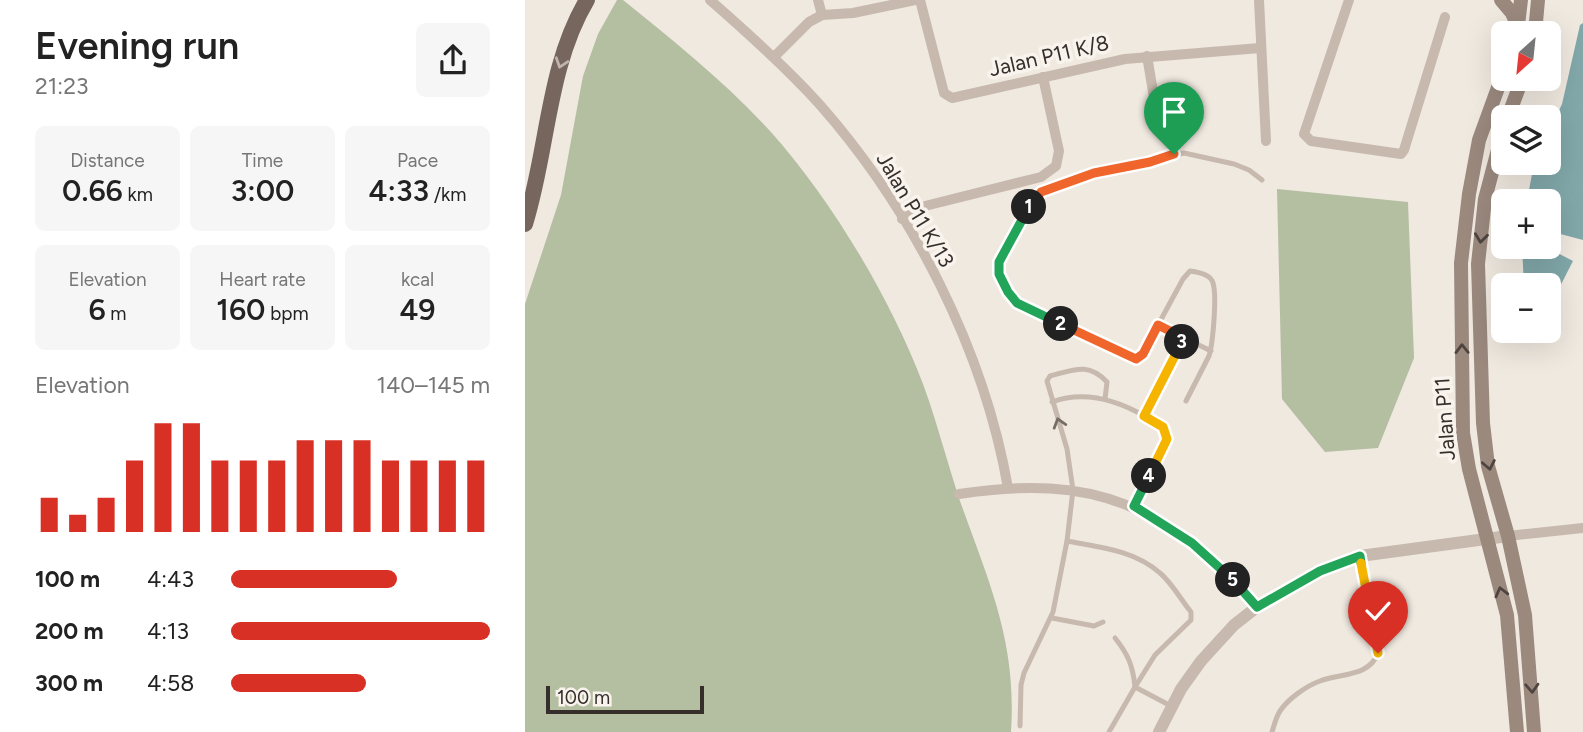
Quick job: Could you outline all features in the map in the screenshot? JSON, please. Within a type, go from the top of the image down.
[{"type":"main road","points":[[525,224],[538,176],[556,79],[580,11],[587,0]]},
{"type":"main road","points":[[1501,0],[1513,13],[1515,21]]},
{"type":"main road","points":[[1519,21],[1521,0]]},
{"type":"main road","points":[[1530,0],[1538,17]]},
{"type":"main road","points":[[1537,21],[1538,0]]},
{"type":"main road","name":"Jalan P11","points":[[1497,91],[1479,140],[1461,263],[1463,433],[1469,469],[1507,615],[1517,732]]},
{"type":"main road","name":"Jalan P11","points":[[1491,173],[1485,199],[1478,278],[1483,423],[1488,466],[1508,536],[1525,615],[1534,732]]},
{"type":"street","name":"Jalan P11 K/13","points":[[710,0],[774,57],[821,107],[856,149],[921,250],[975,366],[1003,459],[1008,488]]},
{"type":"street","points":[[818,0],[822,15]]},
{"type":"street","points":[[774,57],[809,22],[822,15],[853,13],[915,0]]},
{"type":"street","name":"Jalan P11 K/8","points":[[920,0],[944,93],[952,98],[1125,59],[1260,48]]},
{"type":"street","points":[[1259,0],[1266,141]]},
{"type":"street","points":[[1349,0],[1304,134],[1306,138],[1401,154],[1445,17]]},
{"type":"street","points":[[1147,56],[1160,133]]},
{"type":"street","points":[[902,219],[925,206],[1041,177],[1056,166],[1059,151],[1043,78]]},
{"type":"street","points":[[959,494],[1008,488],[1048,487],[1073,490],[1134,506],[1192,543],[1257,607]]},
{"type":"street","points":[[1159,732],[1171,706],[1201,661],[1234,625],[1257,607],[1320,571],[1360,556],[1487,537],[1583,528]]},
{"type":"lane","points":[[1186,401],[1211,351],[1214,284],[1208,277],[1194,271],[1186,274],[1143,354],[1136,359],[1013,299],[998,269],[1031,202],[1041,192],[1094,173],[1150,162],[1174,154],[1199,155],[1234,164],[1249,170],[1262,180]]},
{"type":"lane","points":[[1158,325],[1211,351]]},
{"type":"lane","points":[[1144,416],[1184,338]]},
{"type":"lane","points":[[1020,726],[1021,685],[1024,673],[1052,618],[1067,541],[1073,490],[1067,449],[1052,402],[1048,378],[1077,369],[1091,369],[1107,382],[1105,399]]},
{"type":"lane","points":[[1052,402],[1079,396],[1105,399],[1128,406],[1163,427],[1167,439],[1134,506]]},
{"type":"lane","points":[[1067,541],[1121,551],[1142,562],[1161,574],[1191,612],[1191,620],[1155,655],[1109,732]]},
{"type":"lane","points":[[1272,732],[1280,711],[1299,692],[1318,681],[1363,671],[1374,663],[1378,653],[1360,556]]},
{"type":"lane","points":[[1052,618],[1094,626],[1103,622]]},
{"type":"lane","points":[[1115,638],[1126,652],[1133,668],[1135,687]]},
{"type":"lane","points":[[1135,687],[1171,706]]},
{"type":"green space","points":[[617,0],[623,0],[699,62],[770,131],[815,187],[877,285],[923,384],[999,613],[1010,669],[1011,732],[525,732],[525,304],[561,195],[583,76],[598,34]]},
{"type":"green space","points":[[1277,189],[1408,202],[1414,358],[1378,448],[1325,452],[1282,399]]},
{"type":"water","points":[[1583,23],[1583,240],[1561,234],[1561,189],[1529,189],[1532,175],[1561,175],[1561,106],[1580,25]]},
{"type":"water","points":[[1561,255],[1573,261],[1561,284],[1561,273],[1523,273],[1523,259],[1561,259]]},
{"type":"route","points":[[1174,154],[1150,162],[1094,173],[1036,195],[999,262],[999,274],[1017,303],[1130,358],[1136,359],[1143,354],[1158,325],[1184,338],[1144,416],[1163,427],[1167,439],[1134,506],[1192,543],[1257,607],[1320,571],[1360,556],[1378,653]]}]
